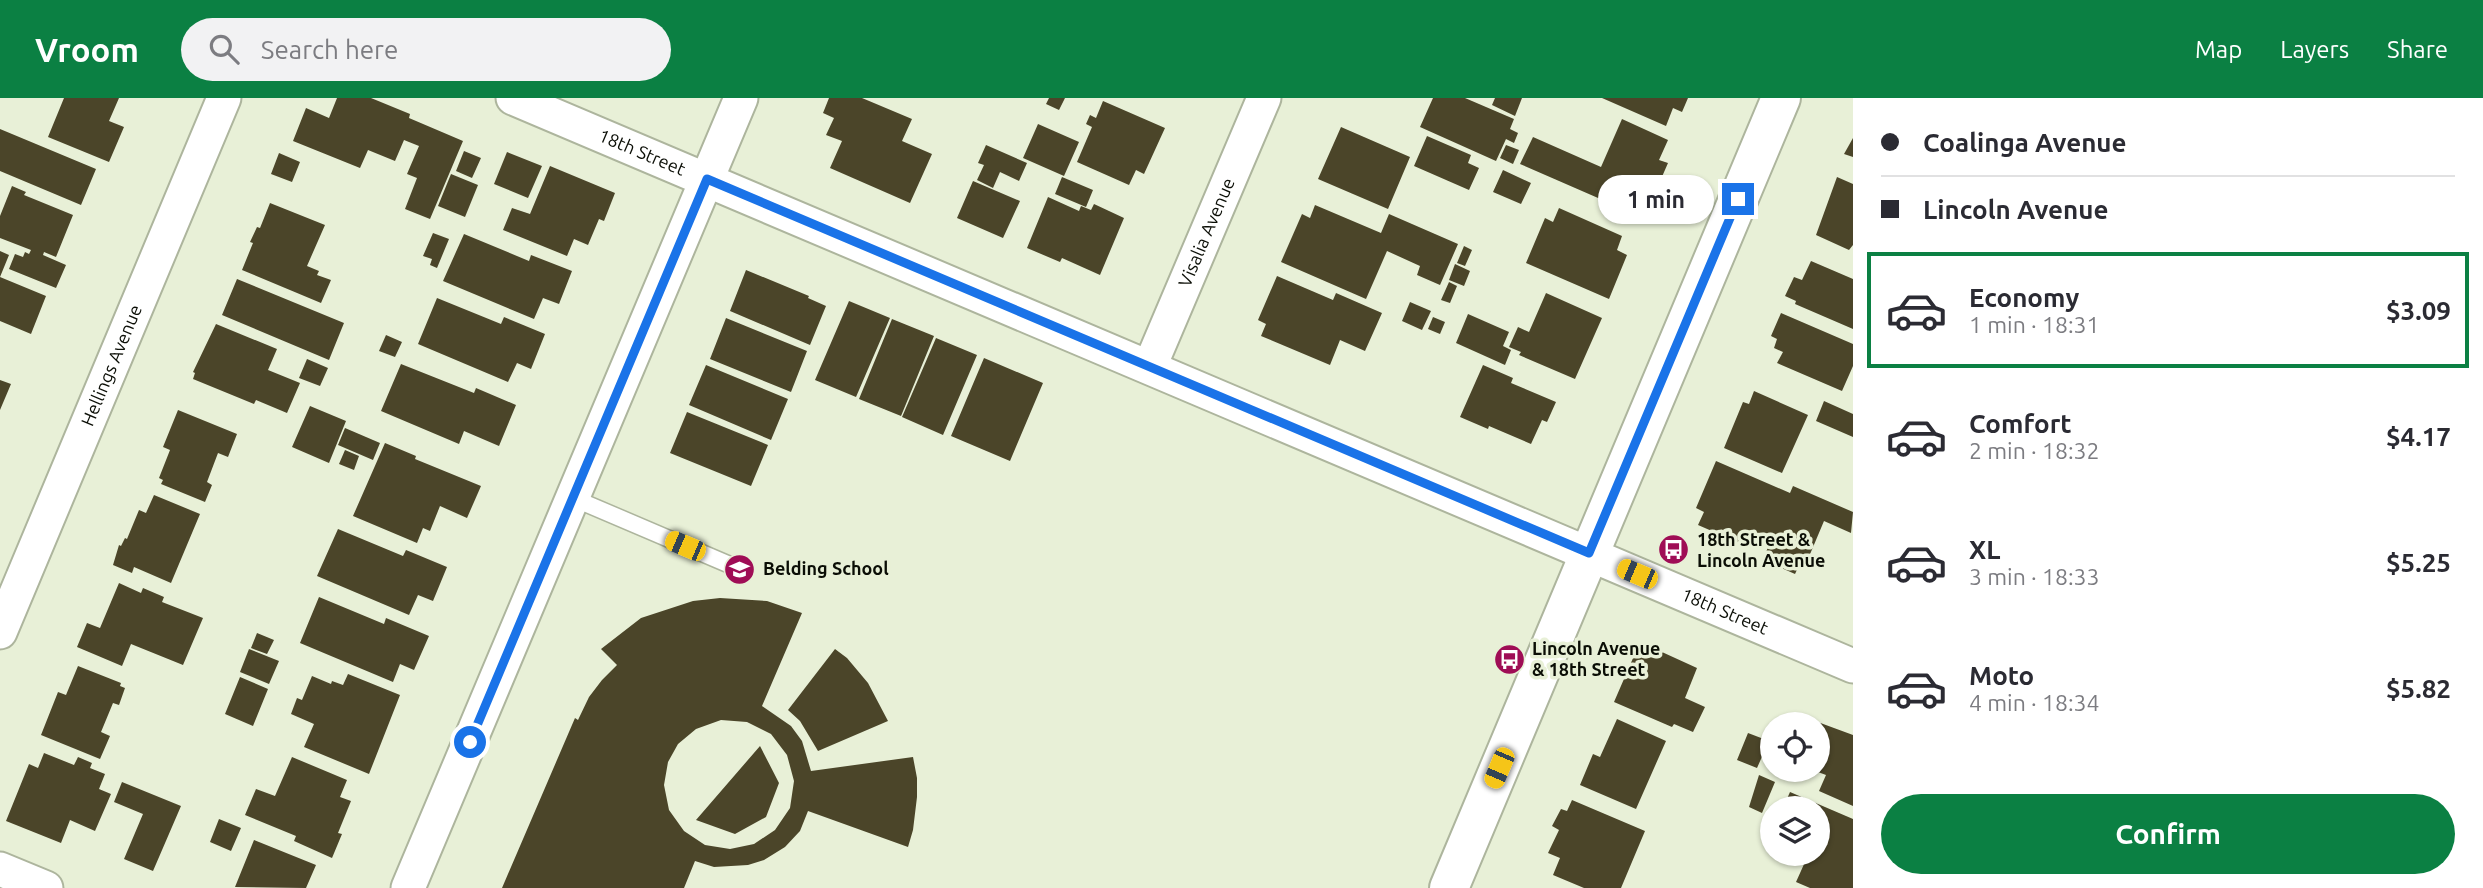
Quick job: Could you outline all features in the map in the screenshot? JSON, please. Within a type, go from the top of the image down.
[{"type":"street","name":"Hellings Avenue","points":[[0,632],[224,98]]},
{"type":"street","name":"18th Street","points":[[513,98],[1853,666]]},
{"type":"street","points":[[408,888],[741,98]]},
{"type":"street","name":"Visalia Avenue","points":[[1150,366],[1264,98]]},
{"type":"street","points":[[1449,888],[1781,98]]},
{"type":"street","points":[[0,869],[46,888]]},
{"type":"lane","points":[[573,498],[730,565]]},
{"type":"building","points":[[64,98],[119,98],[109,121],[124,127],[109,162],[48,137]]},
{"type":"building","points":[[337,98],[371,98],[463,141],[430,219],[405,209],[417,178],[407,174],[419,146],[404,140],[395,161],[368,150],[360,168],[293,141],[306,108],[329,118]]},
{"type":"building","points":[[829,98],[862,98],[912,119],[902,141],[932,154],[910,203],[830,168],[842,141],[826,135],[834,118],[823,113]]},
{"type":"building","points":[[1049,98],[1065,98],[1059,110],[1046,104]]},
{"type":"building","points":[[1433,98],[1465,98],[1514,119],[1510,129],[1518,133],[1514,143],[1506,139],[1496,161],[1420,127]]},
{"type":"building","points":[[1495,98],[1522,98],[1515,116],[1492,105]]},
{"type":"building","points":[[1602,98],[1688,98],[1682,112],[1673,108],[1666,126]]},
{"type":"building","points":[[1103,101],[1165,128],[1144,174],[1136,170],[1129,185],[1077,162],[1092,127],[1086,124],[1090,115],[1096,118]]},
{"type":"building","points":[[1622,119],[1668,140],[1659,160],[1668,163],[1644,218],[1520,164],[1533,137],[1601,167]]},
{"type":"building","points":[[1038,124],[1079,142],[1064,176],[1023,158]]},
{"type":"building","points":[[1341,127],[1410,157],[1388,209],[1318,179]]},
{"type":"building","points":[[0,129],[96,169],[81,205],[0,171]]},
{"type":"building","points":[[1427,136],[1471,155],[1468,163],[1479,168],[1469,190],[1414,166]]},
{"type":"building","points":[[1853,138],[1853,157],[1844,154]]},
{"type":"building","points":[[986,145],[1027,163],[1019,181],[1000,172],[993,188],[977,180],[984,165],[978,163]]},
{"type":"building","points":[[1506,145],[1519,150],[1513,164],[1500,158]]},
{"type":"building","points":[[464,151],[481,158],[472,178],[456,171]]},
{"type":"building","points":[[507,152],[542,166],[528,198],[494,184]]},
{"type":"building","points":[[279,153],[300,162],[292,182],[271,174]]},
{"type":"building","points":[[550,166],[615,193],[604,221],[599,219],[588,245],[574,239],[567,256],[503,230],[512,208],[530,214]]},
{"type":"building","points":[[1503,170],[1531,183],[1521,204],[1493,192]]},
{"type":"building","points":[[451,174],[478,185],[465,217],[438,206]]},
{"type":"building","points":[[1062,177],[1093,190],[1086,207],[1055,194]]},
{"type":"building","points":[[1837,177],[1853,184],[1853,245],[1849,250],[1816,235]]},
{"type":"building","points":[[973,181],[1020,201],[1003,238],[957,218]]},
{"type":"building","points":[[12,186],[26,192],[24,195],[73,215],[56,257],[44,252],[43,255],[66,265],[56,288],[9,269],[15,254],[23,257],[25,252],[29,254],[31,250],[0,238],[0,216]]},
{"type":"building","points":[[1048,197],[1079,211],[1081,206],[1091,210],[1094,204],[1124,218],[1100,275],[1062,258],[1060,262],[1027,248]]},
{"type":"building","points":[[270,203],[325,225],[307,266],[319,271],[317,275],[331,280],[321,303],[242,270],[253,243],[250,242],[257,227],[260,228]]},
{"type":"building","points":[[1315,205],[1381,233],[1389,214],[1458,244],[1440,285],[1417,275],[1420,266],[1387,251],[1366,299],[1281,262],[1302,214],[1310,218]]},
{"type":"building","points":[[1559,208],[1622,236],[1617,250],[1627,255],[1609,299],[1526,263],[1545,218],[1553,222]]},
{"type":"building","points":[[433,233],[449,239],[437,268],[430,265],[432,259],[423,256]]},
{"type":"building","points":[[464,234],[529,261],[531,255],[572,271],[559,304],[543,298],[534,319],[443,281]]},
{"type":"building","points":[[1464,246],[1472,250],[1465,266],[1457,263]]},
{"type":"building","points":[[0,251],[9,255],[0,277]]},
{"type":"building","points":[[1811,261],[1853,279],[1853,329],[1795,304],[1796,301],[1785,296],[1794,277],[1802,280]]},
{"type":"building","points":[[1455,264],[1470,271],[1464,286],[1449,280]]},
{"type":"building","points":[[746,270],[809,296],[808,298],[826,306],[810,345],[730,311]]},
{"type":"building","points":[[1277,276],[1333,300],[1336,293],[1382,313],[1365,351],[1340,340],[1330,365],[1261,336],[1266,324],[1258,320]]},
{"type":"building","points":[[0,277],[46,296],[31,334],[0,321]]},
{"type":"building","points":[[237,279],[344,323],[329,360],[222,315]]},
{"type":"building","points":[[1449,282],[1457,286],[1450,303],[1441,300]]},
{"type":"building","points":[[1546,293],[1602,318],[1575,379],[1519,355],[1521,352],[1509,347],[1518,327],[1529,332]]},
{"type":"building","points":[[437,298],[501,324],[504,317],[545,334],[531,369],[517,363],[508,382],[418,344]]},
{"type":"building","points":[[849,301],[890,318],[856,397],[815,380]]},
{"type":"building","points":[[1410,302],[1431,311],[1422,330],[1402,321]]},
{"type":"building","points":[[1781,313],[1853,344],[1853,366],[1842,391],[1777,363],[1783,352],[1774,348],[1777,339],[1771,336]]},
{"type":"building","points":[[1468,314],[1509,332],[1503,346],[1511,350],[1505,365],[1456,343]]},
{"type":"building","points":[[1433,317],[1445,322],[1440,334],[1428,329]]},
{"type":"building","points":[[726,318],[807,351],[791,392],[710,359]]},
{"type":"building","points":[[892,319],[934,336],[901,416],[859,399]]},
{"type":"building","points":[[216,324],[277,349],[268,370],[300,383],[287,413],[256,400],[254,404],[193,379],[193,372]]},
{"type":"building","points":[[386,335],[402,342],[395,357],[379,351]]},
{"type":"building","points":[[936,338],[977,355],[943,435],[902,417]]},
{"type":"building","points":[[984,358],[1043,383],[1010,461],[951,436]]},
{"type":"building","points":[[307,359],[328,368],[320,386],[299,378]]},
{"type":"building","points":[[401,364],[474,393],[476,388],[516,405],[499,446],[464,431],[459,444],[381,411]]},
{"type":"building","points":[[706,365],[788,399],[771,440],[689,405]]},
{"type":"building","points":[[1483,365],[1513,378],[1511,383],[1556,402],[1547,422],[1542,420],[1531,444],[1460,417]]},
{"type":"building","points":[[0,380],[11,384],[0,410]]},
{"type":"building","points":[[1754,391],[1808,415],[1782,473],[1724,448],[1743,402],[1749,404]]},
{"type":"building","points":[[1824,401],[1853,414],[1853,437],[1816,421]]},
{"type":"building","points":[[310,406],[346,421],[329,463],[292,447]]},
{"type":"building","points":[[178,410],[237,434],[228,457],[218,453],[207,482],[212,485],[205,502],[161,484],[163,480],[159,478],[170,450],[163,447]]},
{"type":"building","points":[[687,412],[768,445],[751,486],[670,453]]},
{"type":"building","points":[[345,428],[380,443],[373,460],[338,445]]},
{"type":"building","points":[[385,443],[416,456],[415,459],[481,486],[467,518],[440,506],[430,531],[423,528],[417,543],[353,516]]},
{"type":"building","points":[[345,450],[359,456],[354,470],[339,464]]},
{"type":"building","points":[[1716,461],[1790,493],[1793,486],[1853,512],[1851,533],[1824,521],[1808,559],[1803,557],[1795,574],[1763,560],[1770,542],[1756,536],[1751,548],[1698,525],[1704,512],[1696,508]]},
{"type":"building","points":[[154,495],[200,514],[171,583],[134,567],[132,573],[113,565],[119,545],[127,539],[139,510],[146,513]]},
{"type":"building","points":[[338,529],[403,556],[406,550],[447,567],[433,601],[418,595],[409,615],[317,576]]},
{"type":"building","points":[[119,583],[141,593],[143,588],[164,597],[162,602],[203,618],[183,665],[131,644],[122,666],[77,647],[87,623],[100,628]]},
{"type":"building","points":[[319,597],[384,624],[386,618],[429,636],[414,670],[400,664],[393,682],[300,643]]},
{"type":"building","points":[[720,598],[767,601],[802,613],[762,706],[791,726],[802,741],[811,771],[913,757],[917,797],[908,847],[808,811],[800,831],[785,847],[764,860],[748,865],[714,867],[695,861],[684,888],[502,888],[575,718],[578,720],[589,697],[617,665],[601,649],[641,618],[693,601]],"holes":[[[721,720],[747,722],[771,734],[787,755],[794,781],[790,808],[775,830],[754,844],[730,849],[705,845],[684,831],[669,810],[664,785],[668,762],[678,744],[696,729]]]},
{"type":"building","points":[[257,633],[274,640],[267,654],[251,648]]},
{"type":"building","points":[[1640,642],[1697,668],[1685,698],[1705,707],[1693,732],[1674,724],[1672,727],[1614,702]]},
{"type":"building","points":[[249,649],[279,661],[269,684],[240,672]]},
{"type":"building","points":[[835,649],[847,658],[868,683],[888,721],[818,751],[800,721],[788,710]]},
{"type":"building","points":[[78,666],[121,683],[120,686],[125,688],[119,705],[113,703],[101,732],[110,736],[100,759],[41,735],[58,692],[66,695]]},
{"type":"building","points":[[348,674],[400,695],[369,774],[304,747],[314,724],[291,714],[297,698],[302,700],[312,676],[331,684],[332,681],[343,685]]},
{"type":"building","points":[[240,677],[268,689],[253,726],[225,714]]},
{"type":"building","points":[[1617,719],[1666,741],[1636,809],[1580,785],[1593,754],[1600,757]]},
{"type":"building","points":[[1830,727],[1853,735],[1853,806],[1819,791],[1823,782],[1830,782]]},
{"type":"building","points":[[1748,733],[1760,738],[1760,761],[1757,768],[1737,760]]},
{"type":"building","points":[[760,746],[779,783],[766,817],[735,834],[696,820]]},
{"type":"building","points":[[44,753],[74,765],[78,757],[92,763],[90,768],[105,774],[99,789],[111,794],[95,831],[70,820],[61,843],[6,821],[29,764],[38,768]]},
{"type":"building","points":[[292,757],[347,780],[340,797],[351,801],[338,833],[342,834],[332,858],[294,841],[296,836],[245,815],[256,789],[275,796]]},
{"type":"building","points":[[1759,775],[1760,782],[1775,782],[1769,796],[1760,796],[1760,812],[1749,807]]},
{"type":"building","points":[[122,782],[181,806],[153,871],[124,859],[143,814],[114,802]]},
{"type":"building","points":[[1572,800],[1645,831],[1621,888],[1584,888],[1553,875],[1560,858],[1548,853],[1559,830],[1552,826],[1561,809],[1567,811]]},
{"type":"building","points":[[1830,809],[1853,819],[1853,888],[1810,888],[1796,882],[1803,866],[1830,866]]},
{"type":"building","points":[[219,819],[241,828],[231,851],[210,842]]},
{"type":"building","points":[[254,840],[316,865],[306,888],[235,887]]},
{"type":"place","name":"18th Street & Lincoln Avenue","points":[[1674,550]]},
{"type":"place","name":"Belding School","points":[[740,569]]},
{"type":"place","name":"Lincoln Avenue & 18th Street","points":[[1509,659]]},
{"type":"route","points":[[470,742],[707,179],[1589,553],[1738,199]]}]
